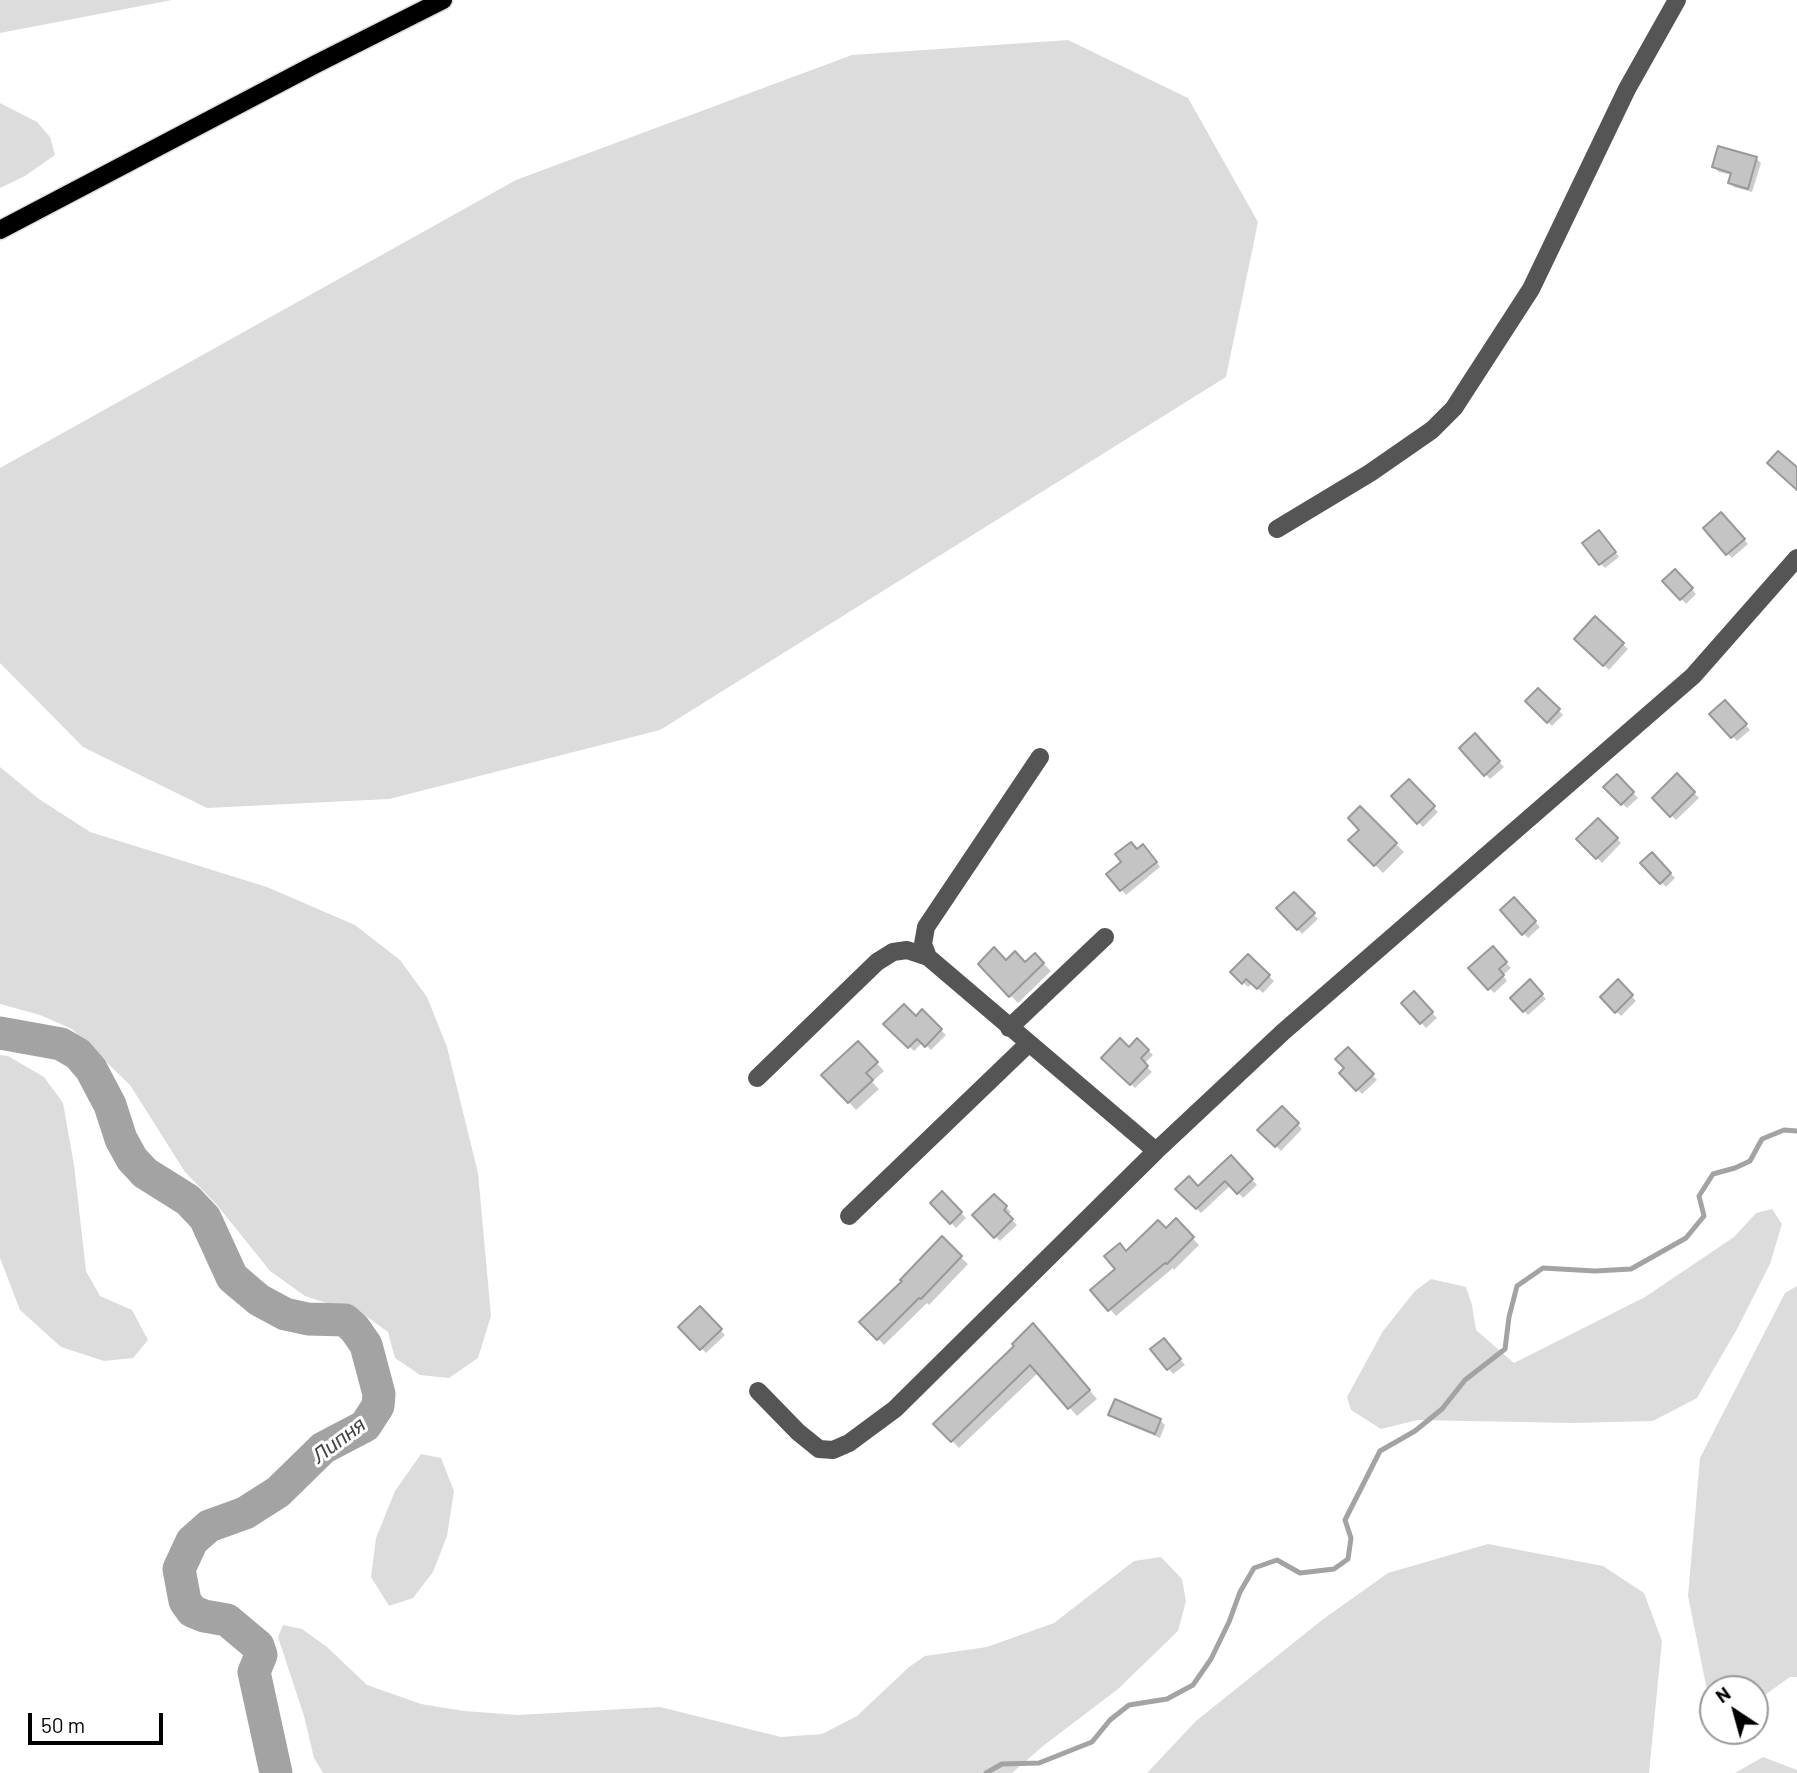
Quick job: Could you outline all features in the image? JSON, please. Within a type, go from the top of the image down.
[{"type":"main road","points":[[0,230],[443,0]]},
{"type":"street","points":[[1277,528],[1370,473],[1432,430],[1454,408],[1531,289],[1632,79],[1677,0]]},
{"type":"street","points":[[758,1391],[798,1432],[819,1449],[833,1450],[849,1443],[895,1409],[1156,1151],[1283,1032],[1693,676],[1797,558]]},
{"type":"street","points":[[928,957],[923,944],[926,927],[1040,757]]},
{"type":"street","points":[[1009,1028],[1105,937]]},
{"type":"street","points":[[757,1078],[877,962],[893,952],[907,950],[928,957],[1156,1151]]},
{"type":"street","points":[[849,1216],[1028,1044]]},
{"type":"shaded area","points":[[0,0],[172,0],[0,33]]},
{"type":"shaded area","points":[[1068,40],[1188,98],[1258,222],[1226,377],[660,730],[389,799],[207,808],[83,747],[0,663],[0,468],[516,180],[852,55]]},
{"type":"shaded area","points":[[0,103],[37,122],[50,137],[55,155],[25,176],[0,188]]},
{"type":"shaded area","points":[[0,767],[39,799],[90,832],[267,887],[355,925],[400,960],[427,997],[447,1047],[478,1173],[491,1316],[478,1358],[449,1378],[420,1375],[395,1358],[388,1332],[366,1316],[305,1296],[270,1271],[217,1205],[185,1172],[130,1085],[72,1029],[40,1015],[0,1004]]},
{"type":"shaded area","points":[[0,1055],[8,1056],[44,1077],[63,1103],[74,1165],[86,1271],[100,1296],[132,1310],[148,1340],[133,1358],[104,1361],[61,1347],[20,1310],[0,1258]]},
{"type":"shaded area","points":[[1772,1209],[1782,1224],[1770,1264],[1737,1329],[1697,1398],[1653,1421],[1573,1423],[1417,1420],[1381,1429],[1351,1410],[1347,1397],[1383,1331],[1415,1291],[1431,1279],[1466,1287],[1476,1330],[1514,1363],[1645,1297],[1734,1237],[1756,1213]]},
{"type":"shaded area","points":[[1797,1286],[1797,1677],[1790,1677],[1769,1692],[1769,1675],[1704,1675],[1688,1596],[1700,1458],[1785,1293]]},
{"type":"shaded area","points":[[421,1454],[441,1458],[454,1491],[447,1536],[433,1572],[413,1598],[389,1606],[371,1577],[376,1538],[395,1491]]},
{"type":"shaded area","points":[[1488,1544],[1603,1566],[1644,1593],[1662,1641],[1649,1773],[1147,1773],[1196,1721],[1322,1620],[1388,1573]]},
{"type":"shaded area","points":[[1161,1557],[1182,1579],[1186,1601],[1178,1631],[1118,1689],[1012,1773],[323,1773],[314,1758],[304,1716],[278,1637],[283,1625],[302,1629],[327,1647],[367,1685],[421,1704],[464,1711],[518,1715],[660,1707],[781,1737],[822,1734],[857,1716],[909,1667],[925,1656],[987,1647],[1054,1623],[1134,1561]]},
{"type":"shaded area","points":[[1763,1757],[1797,1770],[1797,1773],[1735,1773]]},
{"type":"building","points":[[1718,146],[1757,157],[1748,189],[1728,183],[1731,173],[1712,167]]},
{"type":"building","points":[[1778,451],[1797,467],[1797,490],[1767,463]]},
{"type":"building","points":[[1721,512],[1745,539],[1726,555],[1703,528]]},
{"type":"building","points":[[1599,530],[1616,552],[1599,565],[1582,543]]},
{"type":"building","points":[[1675,569],[1693,588],[1680,600],[1662,581]]},
{"type":"building","points":[[1595,616],[1624,643],[1603,666],[1574,639]]},
{"type":"building","points":[[1538,688],[1560,709],[1547,723],[1525,701]]},
{"type":"building","points":[[1725,700],[1747,724],[1731,738],[1709,714]]},
{"type":"building","points":[[1475,733],[1500,761],[1484,776],[1459,748]]},
{"type":"building","points":[[1677,773],[1695,792],[1670,817],[1652,798]]},
{"type":"building","points":[[1617,774],[1634,792],[1621,805],[1603,787]]},
{"type":"building","points":[[1409,779],[1435,806],[1417,824],[1391,796]]},
{"type":"building","points":[[1360,806],[1397,843],[1374,866],[1348,840],[1359,830],[1348,818]]},
{"type":"building","points":[[1598,818],[1618,838],[1596,859],[1576,839]]},
{"type":"building","points":[[1131,842],[1137,849],[1143,844],[1157,862],[1120,891],[1106,874],[1121,862],[1115,854]]},
{"type":"building","points":[[1652,852],[1671,873],[1660,884],[1640,863]]},
{"type":"building","points":[[1294,892],[1315,913],[1297,930],[1276,908]]},
{"type":"building","points":[[1514,897],[1536,921],[1522,935],[1500,910]]},
{"type":"building","points":[[1493,946],[1507,962],[1499,969],[1504,975],[1488,990],[1468,968]]},
{"type":"building","points":[[994,947],[1006,960],[1015,951],[1025,962],[1035,953],[1044,963],[1009,997],[978,964]]},
{"type":"building","points":[[1248,954],[1270,975],[1257,989],[1246,979],[1242,984],[1230,972]]},
{"type":"building","points":[[1530,979],[1543,994],[1523,1012],[1510,998]]},
{"type":"building","points":[[1618,979],[1633,995],[1615,1013],[1600,997]]},
{"type":"building","points":[[1414,991],[1433,1012],[1420,1024],[1401,1003]]},
{"type":"building","points":[[904,1004],[916,1016],[922,1009],[942,1029],[925,1047],[917,1039],[908,1048],[883,1024]]},
{"type":"building","points":[[1120,1038],[1129,1047],[1137,1038],[1149,1050],[1141,1058],[1148,1066],[1130,1085],[1101,1058]]},
{"type":"building","points":[[858,1041],[878,1062],[866,1073],[873,1080],[848,1103],[821,1075]]},
{"type":"building","points":[[1348,1047],[1374,1074],[1356,1091],[1339,1073],[1344,1068],[1335,1059]]},
{"type":"building","points":[[1282,1106],[1299,1123],[1275,1147],[1257,1130]]},
{"type":"building","points":[[1231,1155],[1253,1179],[1237,1194],[1225,1181],[1196,1209],[1175,1189],[1189,1176],[1198,1186]]},
{"type":"building","points":[[942,1191],[962,1212],[950,1224],[930,1203]]},
{"type":"building","points":[[994,1194],[1007,1206],[1004,1210],[1013,1219],[994,1238],[972,1215]]},
{"type":"building","points":[[1176,1218],[1194,1237],[1167,1264],[1108,1311],[1090,1290],[1115,1269],[1104,1256],[1120,1243],[1126,1251],[1158,1220],[1166,1228]]},
{"type":"building","points":[[942,1236],[962,1256],[877,1340],[859,1322],[902,1281],[900,1280]]},
{"type":"building","points":[[700,1306],[722,1329],[700,1350],[678,1327]]},
{"type":"building","points":[[1033,1323],[1090,1390],[1068,1409],[1030,1365],[951,1442],[933,1424],[1014,1346],[1012,1344]]},
{"type":"building","points":[[1164,1338],[1181,1359],[1167,1370],[1150,1349]]},
{"type":"building","points":[[1115,1399],[1161,1419],[1155,1434],[1108,1415]]},
{"type":"waterway","name":"Липня","points":[[0,1033],[61,1044],[78,1054],[91,1069],[110,1105],[121,1139],[132,1159],[145,1173],[188,1200],[205,1218],[232,1277],[240,1284],[259,1300],[285,1314],[308,1319],[345,1320],[366,1345],[379,1394],[378,1406],[365,1426],[323,1448],[278,1492],[245,1513],[209,1526],[192,1541],[179,1569],[185,1601],[192,1611],[227,1620],[258,1646],[261,1655],[254,1672],[276,1773]]},
{"type":"waterway","points":[[986,1773],[1002,1764],[1039,1763],[1092,1742],[1110,1720],[1129,1705],[1167,1699],[1193,1685],[1211,1659],[1240,1592],[1254,1568],[1277,1560],[1300,1573],[1334,1569],[1348,1559],[1351,1538],[1345,1520],[1380,1451],[1415,1431],[1442,1409],[1465,1380],[1505,1349],[1517,1286],[1543,1268],[1595,1271],[1631,1269],[1686,1238],[1704,1216],[1699,1196],[1713,1174],[1750,1161],[1762,1139],[1784,1130],[1797,1131]]}]
